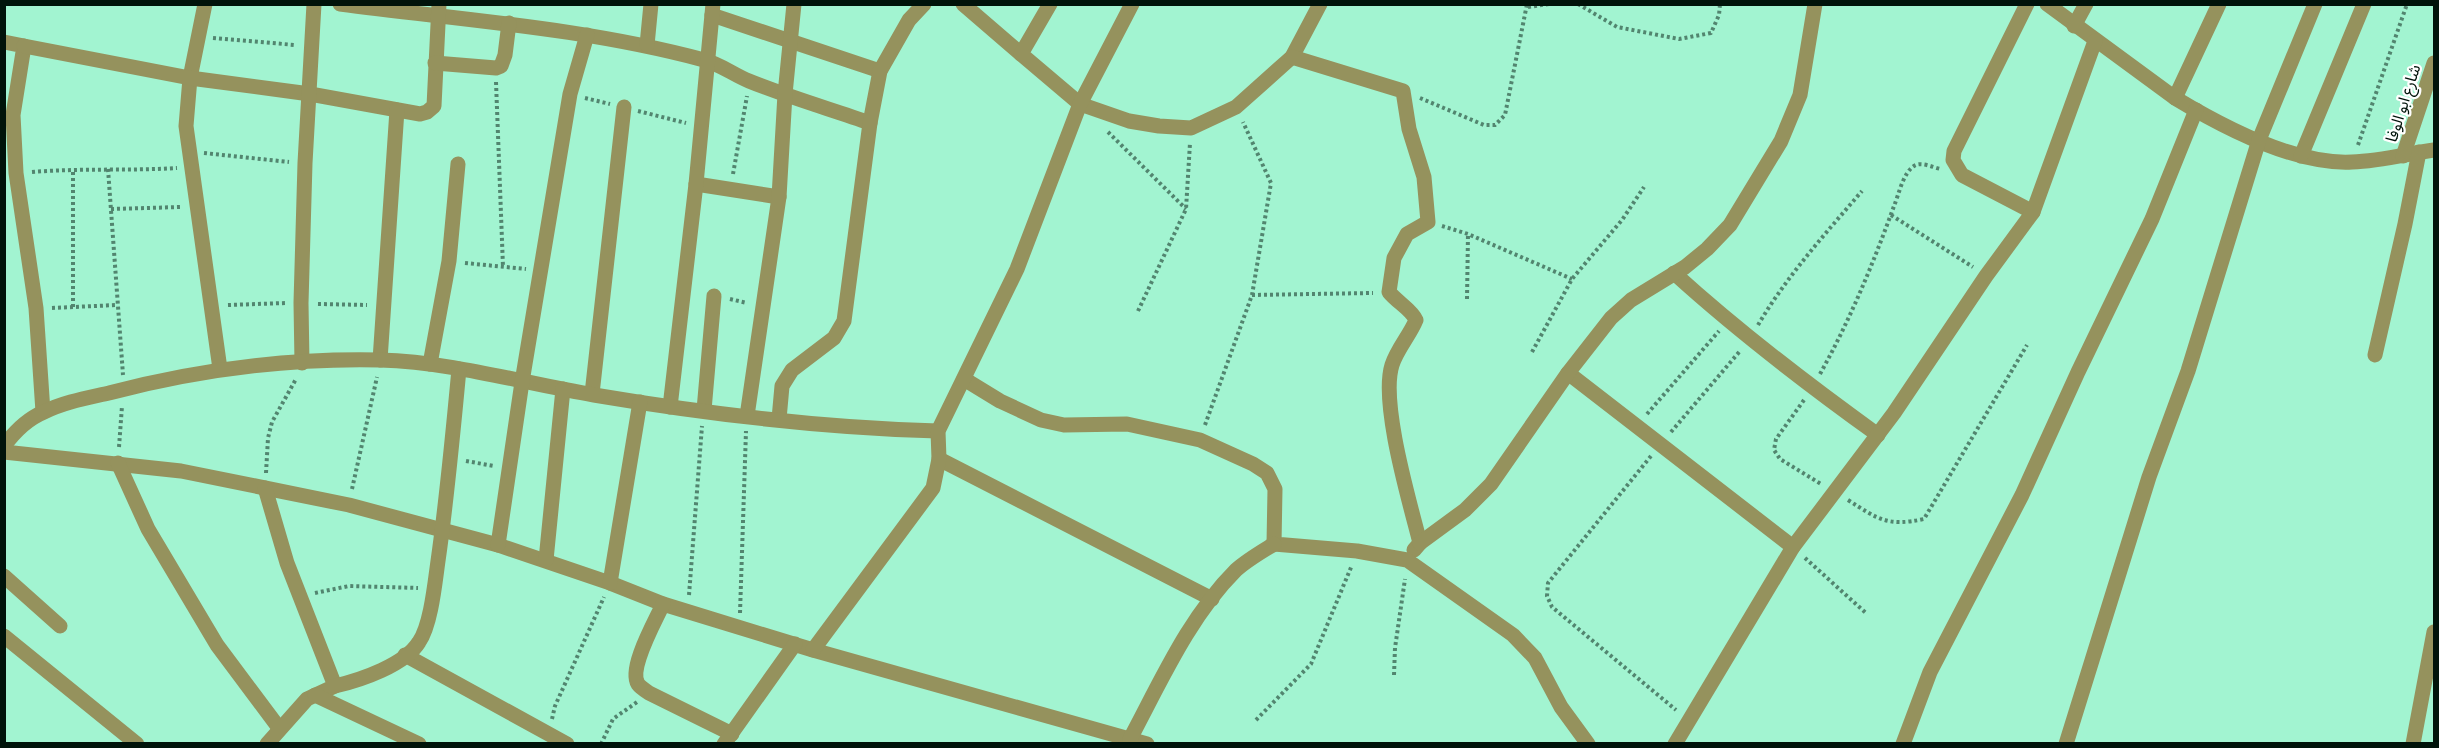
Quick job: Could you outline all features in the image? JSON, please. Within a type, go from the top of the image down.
[{"type":"street","points":[[205,4],[190,78],[186,126],[220,369]]},
{"type":"street","points":[[302,363],[301,303],[305,163],[314,4]]},
{"type":"street","points":[[340,4],[439,11],[647,45],[708,61],[748,81],[870,123]]},
{"type":"street","points":[[647,45],[651,4]]},
{"type":"street","points":[[747,416],[779,196],[785,94],[794,4]]},
{"type":"street","points":[[779,419],[782,386],[792,370],[834,338],[844,321],[870,123],[880,71],[909,20],[924,4]]},
{"type":"street","points":[[963,4],[1080,104],[1129,121],[1191,128],[1236,107],[1292,57],[1320,4]]},
{"type":"street","points":[[1021,54],[1050,4]]},
{"type":"street","points":[[813,650],[933,488],[939,459],[938,431],[1017,269],[1080,104],[1132,4]]},
{"type":"street","points":[[1407,560],[1420,543],[1465,510],[1491,484],[1568,373],[1611,318],[1631,300],[1707,249],[1730,225],[1781,141],[1800,95],[1815,4]]},
{"type":"street","points":[[2027,4],[1954,151],[1953,160],[1962,175],[2033,212]]},
{"type":"street","points":[[2047,4],[2175,98],[2259,140],[2301,156],[2329,161],[2352,162],[2427,151],[2405,224],[2375,355]]},
{"type":"street","points":[[2074,26],[2086,4]]},
{"type":"street","points":[[2175,98],[2219,4]]},
{"type":"street","points":[[2066,744],[2142,499],[2188,371],[2259,140],[2315,4]]},
{"type":"street","points":[[2301,156],[2364,4]]},
{"type":"street","points":[[670,407],[696,184],[712,10],[790,42],[880,71]]},
{"type":"street","points":[[4,42],[190,78],[310,94],[420,114],[434,106],[439,11]]},
{"type":"street","points":[[435,63],[496,68],[504,63],[509,23]]},
{"type":"street","points":[[498,545],[522,382],[570,94],[587,35]]},
{"type":"street","points":[[1675,744],[1793,548],[1878,435],[1986,276],[2033,212],[2095,41]]},
{"type":"street","points":[[24,46],[13,115],[16,173],[36,308],[43,412]]},
{"type":"street","points":[[1292,57],[1403,91],[1409,129],[1424,177],[1428,222],[1407,234],[1394,258],[1389,292],[1400,304],[1413,312],[1416,320],[1392,365],[1390,386],[1393,424],[1420,543]]},
{"type":"street","name":"شارع ابو الوفا","points":[[2403,156],[2434,63]]},
{"type":"street","points":[[592,394],[624,107]]},
{"type":"street","points":[[380,360],[398,110]]},
{"type":"street","points":[[1903,744],[1930,672],[2022,495],[2152,219],[2196,110]]},
{"type":"street","points":[[430,364],[449,261],[458,164]]},
{"type":"street","points":[[696,184],[779,196]]},
{"type":"street","points":[[1674,273],[1727,322],[1812,388],[1878,435]]},
{"type":"street","points":[[704,410],[714,296]]},
{"type":"street","points":[[4,446],[16,431],[43,412],[124,389],[220,369],[380,360],[430,364],[670,407],[867,427],[938,431]]},
{"type":"street","points":[[267,744],[307,699],[335,686],[382,671],[419,642],[434,589],[451,458],[459,369]]},
{"type":"street","points":[[1568,373],[1793,548]]},
{"type":"street","points":[[964,379],[1000,401],[1041,420],[1064,425],[1126,424],[1200,440],[1253,464],[1267,473],[1275,489],[1274,544]]},
{"type":"street","points":[[546,560],[563,389]]},
{"type":"street","points":[[610,583],[640,402]]},
{"type":"street","points":[[4,452],[181,471],[349,505],[498,545],[546,560],[663,604],[813,650],[1148,744]]},
{"type":"street","points":[[939,459],[1212,599]]},
{"type":"street","points":[[118,463],[148,528],[217,645],[279,728]]},
{"type":"street","points":[[265,488],[287,563],[335,686]]},
{"type":"street","points":[[1130,739],[1184,639],[1212,599],[1237,569],[1274,544],[1357,551],[1407,560],[1513,635],[1535,658],[1561,707],[1588,744]]},
{"type":"street","points":[[4,576],[60,626]]},
{"type":"street","points":[[663,604],[639,659],[636,674],[638,684],[649,693],[728,739],[795,644]]},
{"type":"street","points":[[2413,744],[2434,632]]},
{"type":"street","points":[[4,636],[137,744]]},
{"type":"street","points":[[405,655],[567,744]]},
{"type":"street","points":[[315,695],[419,744]]},
{"type":"path","points":[[1403,91],[1485,125],[1494,124],[1504,115],[1527,6],[1549,4]]},
{"type":"path","points":[[1578,4],[1617,27],[1679,39],[1711,33],[1719,15],[1720,4]]},
{"type":"path","points":[[2352,162],[2407,4]]},
{"type":"path","points":[[199,37],[311,46]]},
{"type":"path","points":[[449,261],[503,267],[496,68]]},
{"type":"path","points":[[730,190],[745,113],[748,81]]},
{"type":"path","points":[[570,94],[701,128]]},
{"type":"path","points":[[1200,440],[1252,295],[1271,183],[1236,107]]},
{"type":"path","points":[[1104,128],[1186,209]]},
{"type":"path","points":[[1138,311],[1186,209],[1191,128]]},
{"type":"path","points":[[16,173],[73,169],[139,170],[190,160],[305,163]]},
{"type":"path","points":[[1962,175],[1920,164],[1913,166],[1903,183],[1842,333],[1812,388],[1776,439],[1774,450],[1780,459],[1879,519],[1902,524],[1924,519],[2027,345]]},
{"type":"path","points":[[73,169],[73,307]]},
{"type":"path","points":[[108,169],[124,389],[118,463]]},
{"type":"path","points":[[1532,352],[1572,279],[1622,220],[1644,187]]},
{"type":"path","points":[[1689,721],[1552,607],[1547,596],[1548,583],[1750,339],[1792,273],[1862,191]]},
{"type":"path","points":[[111,209],[196,207]]},
{"type":"path","points":[[1891,215],[1986,276]]},
{"type":"path","points":[[1428,222],[1468,234],[1572,279]]},
{"type":"path","points":[[1467,299],[1468,234]]},
{"type":"path","points":[[1252,295],[1389,292]]},
{"type":"path","points":[[714,296],[764,306]]},
{"type":"path","points":[[210,305],[301,303],[383,306]]},
{"type":"path","points":[[36,308],[117,304]]},
{"type":"path","points":[[1637,426],[1727,322]]},
{"type":"path","points":[[349,505],[380,360]]},
{"type":"path","points":[[265,488],[268,438],[272,422],[289,395],[302,363]]},
{"type":"path","points":[[687,612],[704,410]]},
{"type":"path","points":[[740,626],[747,416]]},
{"type":"path","points":[[451,458],[509,469]]},
{"type":"path","points":[[1793,548],[1867,614]]},
{"type":"path","points":[[1256,720],[1311,664],[1357,551]]},
{"type":"path","points":[[1394,675],[1395,648],[1407,560]]},
{"type":"path","points":[[549,734],[555,706],[610,583]]},
{"type":"path","points":[[300,596],[349,586],[434,589]]},
{"type":"path","points":[[601,744],[613,719],[649,693]]}]
